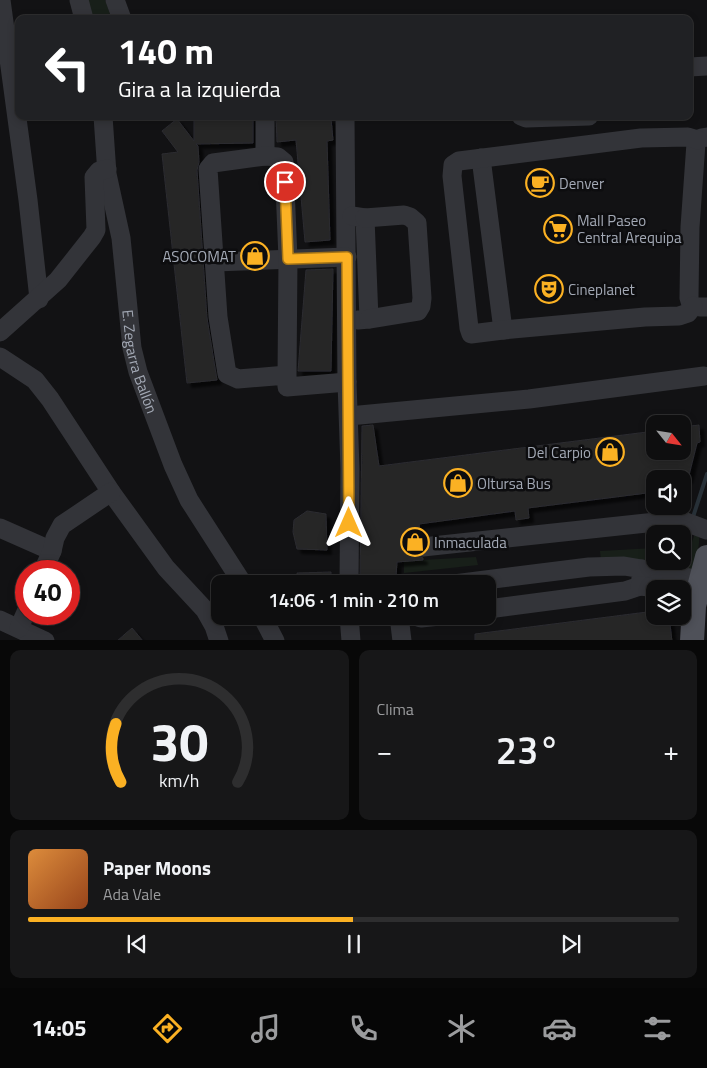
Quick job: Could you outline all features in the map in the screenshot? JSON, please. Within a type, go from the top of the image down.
[{"type":"main road","points":[[683,580],[707,557]]},
{"type":"main road","points":[[691,602],[694,606],[692,640]]},
{"type":"street","points":[[79,0],[83,15]]},
{"type":"street","points":[[115,0],[121,15]]},
{"type":"street","points":[[1,3],[7,92],[39,299]]},
{"type":"street","points":[[693,68],[707,66]]},
{"type":"street","name":"E. Zegarra Ballón","points":[[103,120],[109,187],[121,238],[132,348],[138,372],[173,465],[189,500],[237,575]]},
{"type":"street","points":[[265,120],[265,156]]},
{"type":"street","points":[[345,120],[349,575]]},
{"type":"street","points":[[641,138],[703,138],[696,143],[690,228],[689,298],[699,307],[678,316],[645,317],[503,330],[474,335],[469,333],[452,176],[454,165],[459,160],[641,138]]},
{"type":"street","points":[[287,375],[238,379],[227,374],[218,317],[214,262],[208,169],[213,163],[265,156],[278,157],[284,162],[288,259],[287,387],[347,382]]},
{"type":"street","points":[[481,158],[503,330]]},
{"type":"street","points":[[0,332],[39,299],[63,274],[92,237],[96,230],[94,177],[99,171],[107,169]]},
{"type":"street","points":[[346,214],[365,218],[404,215],[417,223],[422,298],[418,312],[369,320],[347,321]]},
{"type":"street","points":[[365,218],[369,320]]},
{"type":"street","points":[[214,262],[347,257]]},
{"type":"street","points":[[0,357],[35,380],[50,399],[111,492],[166,568],[205,610],[219,640]]},
{"type":"street","points":[[349,416],[681,387],[704,376]]},
{"type":"street","points":[[48,560],[62,525],[111,492]]},
{"type":"street","points":[[423,547],[636,523],[696,521]]},
{"type":"street","points":[[0,528],[54,544]]},
{"type":"street","points":[[496,579],[589,567],[624,566],[641,578],[652,580]]},
{"type":"street","points":[[496,607],[625,591],[641,578]]},
{"type":"street","points":[[0,620],[15,620]]},
{"type":"street","points":[[28,625],[45,640]]},
{"type":"street","points":[[267,625],[275,640]]},
{"type":"street","points":[[350,625],[351,640]]},
{"type":"street","points":[[400,625],[402,640]]},
{"type":"shaded area","points":[[87,0],[105,0],[111,15],[91,15]]},
{"type":"shaded area","points":[[696,531],[699,534],[699,543],[691,570],[691,544]]},
{"type":"shaded area","points":[[646,548],[646,565],[601,560],[600,551]]},
{"type":"shaded area","points":[[476,557],[478,565],[404,573],[404,561]]},
{"type":"building","points":[[178,120],[194,141],[194,120],[253,120],[253,143],[196,144],[198,146],[199,162],[197,170],[207,318],[217,380],[187,383],[162,154],[178,152],[162,131]]},
{"type":"building","points":[[276,120],[331,120],[333,140],[327,141],[330,240],[305,242],[296,140],[277,142]]},
{"type":"building","points":[[333,269],[331,371],[298,371],[306,270]]},
{"type":"building","points":[[373,425],[379,466],[646,432],[646,460],[691,460],[691,426],[699,425],[700,442],[697,443],[690,470],[646,470],[646,493],[528,508],[529,518],[516,520],[515,511],[419,524],[420,536],[413,542],[412,548],[414,554],[423,558],[423,560],[397,562],[396,575],[360,575],[362,426]]},
{"type":"building","points":[[307,511],[326,514],[327,550],[297,549],[293,532],[294,520]]},
{"type":"building","points":[[331,572],[331,575],[297,575],[297,573]]},
{"type":"building","points":[[646,612],[646,625],[670,625],[672,640],[475,640],[475,634]]},
{"type":"building","points":[[132,628],[142,640],[118,640]]},
{"type":"waterway","points":[[692,520],[707,474]]},
{"type":"place","name":"Denver","points":[[540,183]]},
{"type":"place","name":"Mall Paseo Central Arequipa","points":[[558,229]]},
{"type":"place","name":"ASOCOMAT","points":[[255,256]]},
{"type":"place","name":"Cineplanet","points":[[549,289]]},
{"type":"place","name":"Del Carpio","points":[[610,452]]},
{"type":"place","name":"Oltursa Bus","points":[[458,483]]},
{"type":"place","name":"Inmaculada","points":[[415,542]]},
{"type":"route","points":[[285,182],[288,259],[347,257],[349,523]]}]
